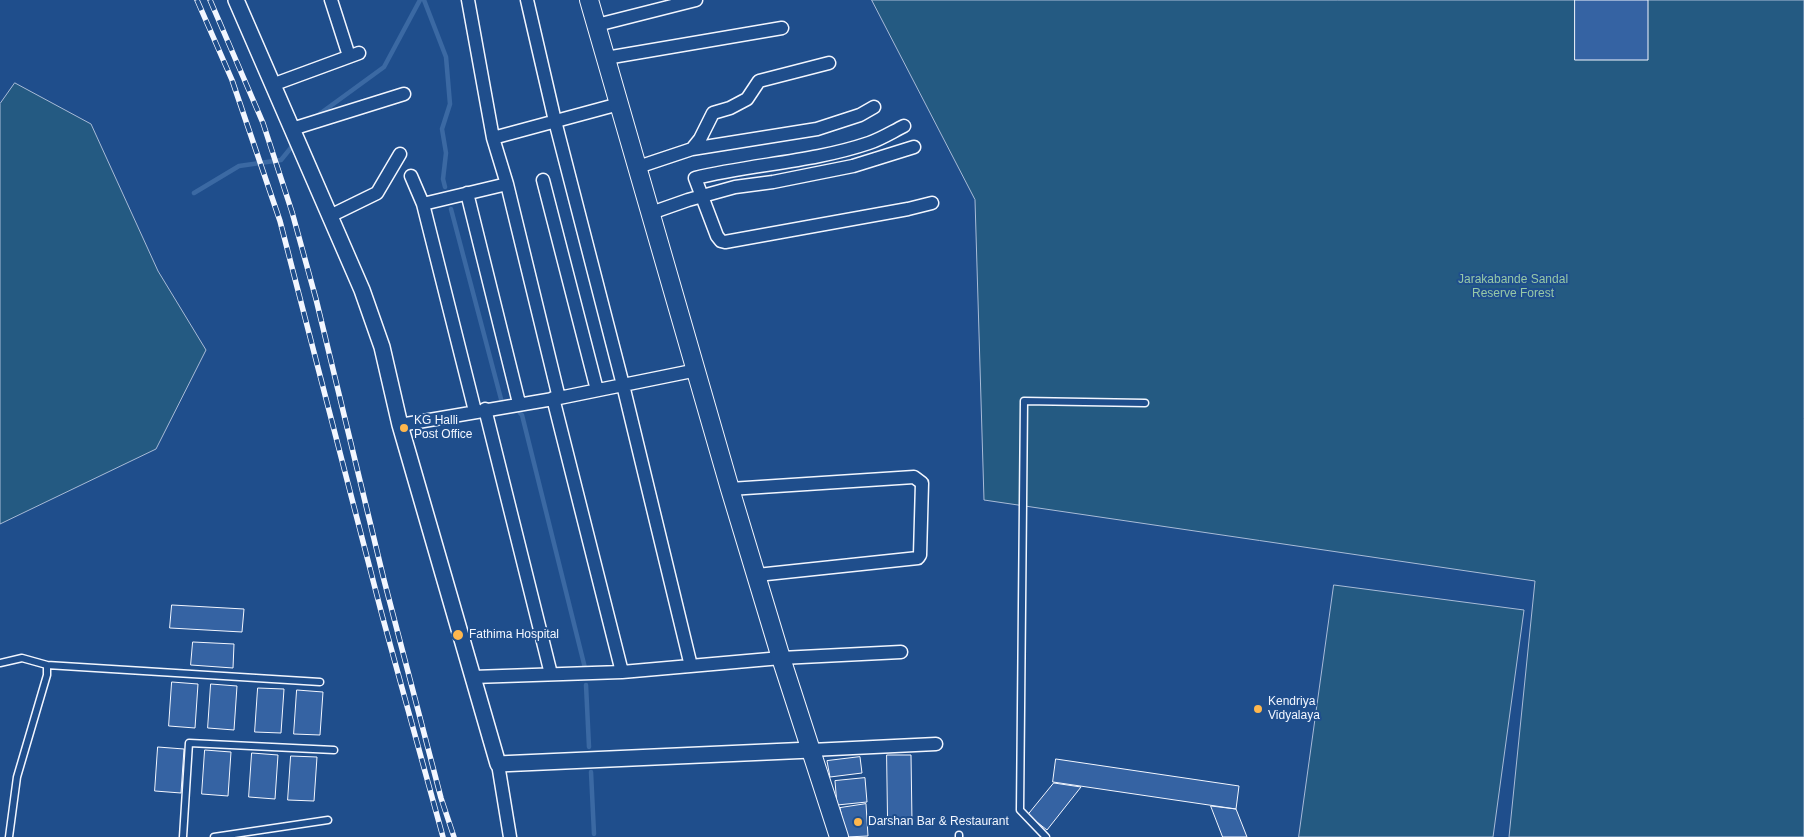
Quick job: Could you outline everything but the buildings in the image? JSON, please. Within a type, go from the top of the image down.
[{"type":"main road","points":[[589,0],[730,488],[781,658],[839,837]]},
{"type":"street","points":[[236,0],[362,290],[382,348],[400,425],[498,764],[510,837]]},
{"type":"street","points":[[272,85],[354,54],[331,0]]},
{"type":"street","points":[[468,0],[494,138],[507,184],[622,672]]},
{"type":"street","points":[[527,0],[555,121],[623,384],[691,666]]},
{"type":"street","points":[[596,25],[696,0]]},
{"type":"street","points":[[606,58],[782,28]]},
{"type":"street","points":[[692,149],[700,139],[714,113],[730,108],[747,98],[759,82],[828,63]]},
{"type":"street","points":[[292,129],[404,94]]},
{"type":"street","points":[[494,138],[619,104]]},
{"type":"street","points":[[638,167],[692,149],[816,129],[839,123],[874,107]]},
{"type":"street","points":[[904,126],[870,143],[824,154],[731,169],[695,178],[717,236],[725,242],[932,203]]},
{"type":"street","points":[[651,212],[735,187],[773,182],[853,166],[914,147]]},
{"type":"street","points":[[330,216],[377,193],[400,154]]},
{"type":"street","points":[[411,176],[422,204],[480,410],[551,674]]},
{"type":"street","points":[[543,180],[597,390]]},
{"type":"street","points":[[422,204],[507,184]]},
{"type":"street","points":[[467,193],[519,404]]},
{"type":"street","points":[[400,425],[556,398],[697,370]]},
{"type":"street","points":[[730,488],[914,477],[922,483],[918,558],[757,574]]},
{"type":"street","points":[[473,677],[622,672],[781,658],[901,652]]},
{"type":"street","points":[[498,764],[936,744]]},
{"type":"lane","points":[[1046,837],[1020,810],[1024,401],[1145,403]]},
{"type":"lane","points":[[0,663],[22,658],[47,665],[320,682]]},
{"type":"lane","points":[[9,837],[17,777],[47,675],[47,665]]},
{"type":"lane","points":[[183,837],[190,743],[334,750]]},
{"type":"lane","points":[[214,837],[328,820]]},
{"type":"green space","name":"Jarakabande Sandal Reserve Forest","points":[[872,0],[1804,0],[1804,837],[1509,837],[1535,581],[984,500],[975,200]]},
{"type":"green space","points":[[15,83],[91,124],[158,271],[206,350],[156,449],[0,524],[0,104]]},
{"type":"green space","points":[[1334,585],[1524,610],[1493,837],[1299,837]]},
{"type":"waterway","points":[[314,118],[384,67],[420,0]]},
{"type":"waterway","points":[[424,0],[446,57],[450,104],[442,129],[446,153],[443,179],[445,187]]},
{"type":"waterway","points":[[194,193],[239,166],[281,160],[294,144]]},
{"type":"waterway","points":[[451,209],[501,399]]},
{"type":"waterway","points":[[520,413],[585,668]]},
{"type":"waterway","points":[[586,685],[589,747]]},
{"type":"waterway","points":[[591,772],[594,834]]},
{"type":"railway","points":[[197,0],[232,80],[280,221],[382,615],[443,837]]},
{"type":"railway","points":[[210,0],[263,123],[292,212],[316,299],[384,580],[441,798],[454,837]]},
{"type":"place","name":"KG Halli Post Office","points":[[404,428]]},
{"type":"place","name":"Fathima Hospital","points":[[458,635]]},
{"type":"place","name":"Kendriya Vidyalaya","points":[[1258,709]]},
{"type":"place","name":"Darshan Bar & Restaurant","points":[[858,822]]}]
